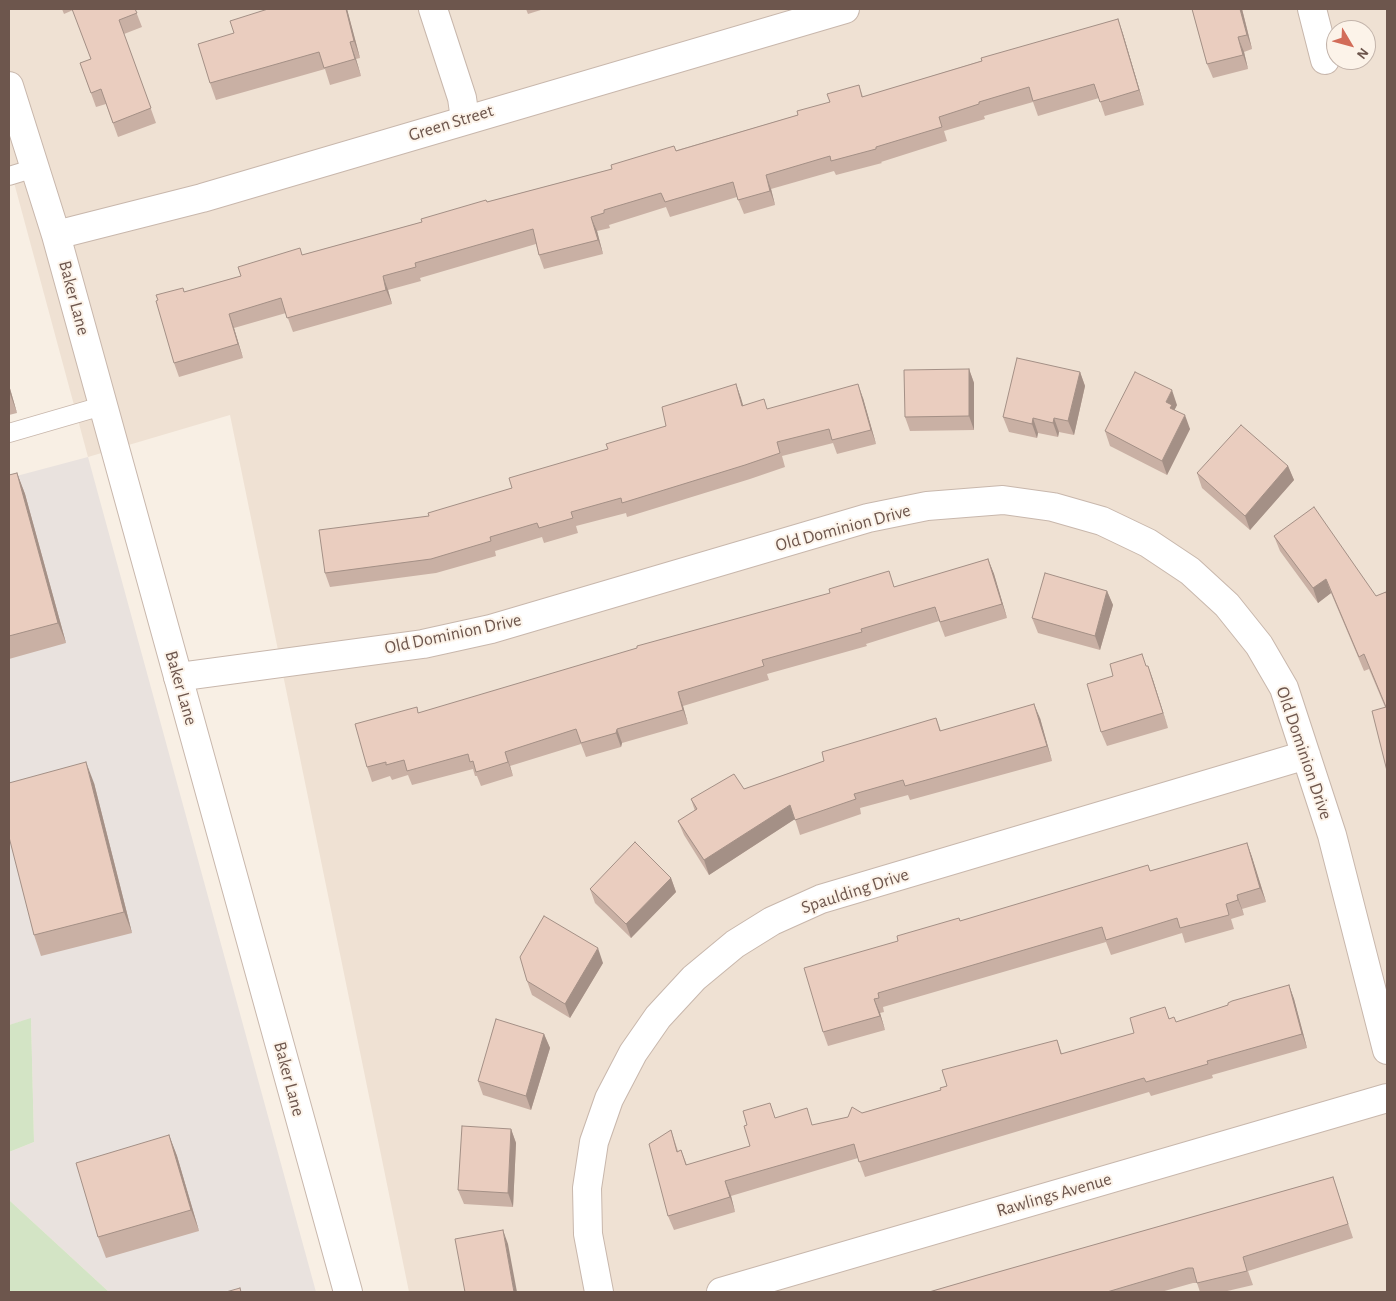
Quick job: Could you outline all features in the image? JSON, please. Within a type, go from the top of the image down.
[{"type":"street","points":[[433,9],[462,98],[465,118]]},
{"type":"street","name":"Green Street","points":[[56,235],[202,198],[465,118],[845,9]]},
{"type":"street","points":[[1312,9],[1325,60]]},
{"type":"street","name":"Baker Lane","points":[[9,86],[56,235],[348,1292]]},
{"type":"street","name":"Old Dominion Drive","points":[[178,677],[422,644],[491,629],[868,518],[927,506],[1003,500],[1053,506],[1102,521],[1148,543],[1190,571],[1227,605],[1259,645],[1284,688],[1332,836],[1387,1050]]},
{"type":"street","name":"Spaulding Drive","points":[[599,1292],[588,1234],[587,1188],[594,1142],[609,1099],[633,1053],[658,1018],[694,978],[735,944],[772,921],[821,899],[1306,755]]},
{"type":"street","name":"Rawlings Avenue","points":[[721,1292],[1387,1098]]},
{"type":"lane","points":[[9,176],[35,168]]},
{"type":"lane","points":[[9,433],[102,406]]},
{"type":"shaded area","points":[[9,9],[1387,9],[1387,1292],[409,1292],[230,415],[88,457],[9,164]]},
{"type":"shaded area","points":[[88,457],[316,1292],[109,1292],[9,1200],[9,1152],[34,1142],[31,1019],[9,1025],[9,478]]},
{"type":"green space","points":[[31,1018],[34,1142],[9,1152],[9,1025]]},
{"type":"green space","points":[[9,1200],[109,1292],[9,1292]]},
{"type":"building","points":[[72,9],[135,9],[137,13],[119,20],[151,108],[113,123],[101,89],[91,93],[80,63],[91,59]]},
{"type":"building","points":[[268,9],[346,9],[354,41],[350,42],[355,59],[324,68],[319,52],[210,83],[198,44],[234,33],[230,21]]},
{"type":"building","points":[[1192,9],[1240,9],[1247,35],[1238,37],[1243,55],[1207,64]]},
{"type":"building","points":[[1118,19],[1139,90],[1100,102],[1094,84],[1033,101],[1029,87],[979,102],[979,104],[939,117],[942,127],[876,147],[876,149],[831,161],[830,156],[766,175],[770,191],[738,200],[733,182],[665,202],[661,193],[604,210],[604,213],[591,217],[598,240],[539,255],[533,229],[415,263],[416,267],[383,276],[386,290],[287,318],[281,298],[229,314],[238,344],[174,363],[156,301],[158,300],[156,295],[183,288],[184,292],[241,276],[238,267],[300,248],[302,255],[422,222],[421,219],[486,200],[487,202],[612,169],[611,165],[674,146],[676,151],[798,115],[797,111],[830,102],[827,94],[859,85],[862,97],[982,61],[981,58]]},
{"type":"building","points":[[1017,358],[1080,372],[1068,421],[1054,418],[1053,423],[1033,418],[1032,424],[1003,417]]},
{"type":"building","points":[[969,369],[969,416],[905,417],[904,370]]},
{"type":"building","points":[[1135,372],[1172,390],[1166,402],[1172,405],[1170,408],[1185,415],[1162,461],[1105,431]]},
{"type":"building","points":[[736,384],[742,406],[764,399],[767,409],[858,384],[871,430],[832,440],[829,429],[777,442],[780,453],[745,465],[622,503],[621,498],[571,512],[573,518],[539,528],[537,523],[490,537],[491,541],[431,559],[325,573],[319,530],[429,516],[428,513],[512,488],[509,478],[608,449],[606,444],[666,426],[662,407]]},
{"type":"building","points":[[1241,425],[1288,466],[1245,516],[1197,473]]},
{"type":"building","points":[[17,473],[58,623],[9,636],[9,475]]},
{"type":"building","points":[[1314,507],[1376,596],[1386,592],[1387,771],[1372,711],[1386,707],[1364,654],[1359,657],[1326,579],[1313,588],[1274,536]]},
{"type":"building","points":[[988,559],[1002,604],[940,622],[935,607],[861,629],[862,632],[762,660],[764,666],[678,692],[683,710],[617,729],[616,733],[581,743],[576,729],[505,752],[508,762],[476,772],[473,761],[470,762],[468,754],[407,771],[404,760],[386,765],[386,762],[367,767],[355,724],[417,707],[418,713],[637,648],[637,646],[830,593],[829,589],[889,571],[894,587]]},
{"type":"building","points":[[1045,573],[1107,591],[1095,636],[1032,618]]},
{"type":"building","points":[[1142,654],[1146,666],[1148,666],[1163,713],[1101,732],[1087,684],[1113,676],[1110,664]]},
{"type":"building","points":[[1034,704],[1047,746],[905,786],[903,780],[854,794],[856,799],[795,820],[790,805],[704,860],[678,821],[697,809],[691,799],[734,774],[744,789],[824,761],[822,752],[936,718],[940,731]]},
{"type":"building","points":[[86,762],[124,912],[34,935],[9,837],[9,783]]},
{"type":"building","points":[[635,842],[671,878],[626,924],[590,889]]},
{"type":"building","points":[[1247,843],[1260,888],[1237,895],[1238,900],[1226,904],[1229,915],[1180,928],[1177,918],[1106,940],[1102,927],[878,993],[879,998],[874,999],[880,1016],[823,1032],[804,968],[898,941],[897,936],[959,918],[960,921],[1148,865],[1150,871]]},
{"type":"building","points":[[544,916],[598,948],[565,1004],[527,981],[520,957]]},
{"type":"building","points":[[1289,985],[1302,1034],[1207,1061],[1208,1064],[1146,1082],[1144,1078],[859,1162],[854,1144],[725,1181],[730,1197],[668,1216],[649,1144],[671,1130],[677,1152],[681,1150],[686,1165],[750,1146],[744,1126],[747,1125],[743,1111],[770,1103],[775,1118],[807,1108],[812,1125],[848,1117],[852,1107],[862,1113],[941,1090],[940,1088],[947,1086],[942,1070],[1057,1040],[1061,1054],[1134,1033],[1130,1018],[1165,1007],[1169,1019],[1174,1017],[1176,1022],[1228,1005],[1232,1001]]},
{"type":"building","points":[[496,1019],[544,1034],[526,1096],[478,1081]]},
{"type":"building","points":[[462,1126],[511,1129],[508,1193],[458,1190]]},
{"type":"building","points":[[169,1135],[191,1210],[98,1237],[76,1163]]},
{"type":"building","points":[[1333,1177],[1348,1224],[1243,1257],[1247,1271],[1197,1283],[1193,1268],[1188,1268],[1107,1292],[929,1292],[984,1276]]},
{"type":"building","points":[[503,1230],[514,1292],[465,1292],[455,1239]]},
{"type":"building","points":[[240,1288],[241,1292],[226,1292]]}]
